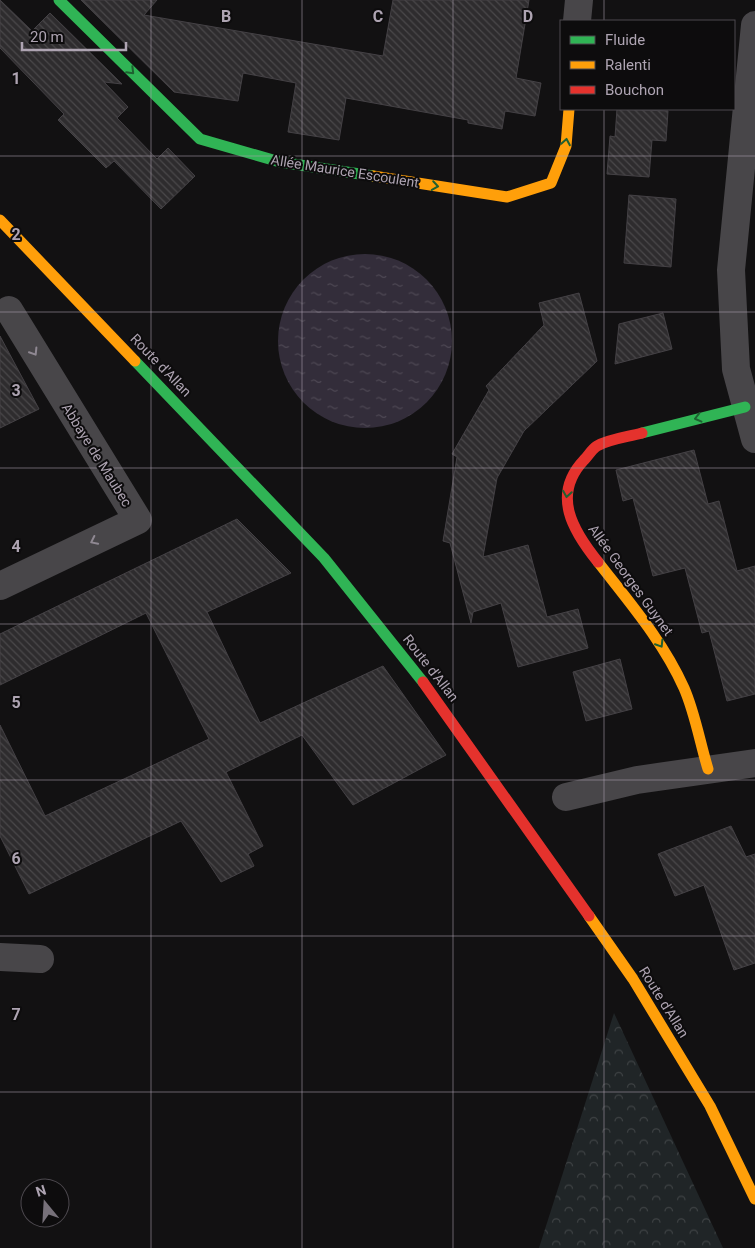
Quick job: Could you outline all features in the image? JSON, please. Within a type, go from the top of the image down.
[{"type":"street","name":"Allée Maurice Escoulent","points":[[59,0],[200,139],[280,162],[508,197],[551,183],[566,146],[569,110]]},
{"type":"street","points":[[577,20],[579,0]]},
{"type":"street","points":[[755,25],[731,270],[736,369],[755,439]]},
{"type":"street","name":"Route d'Allan","points":[[0,220],[324,558],[441,704],[633,979],[710,1106],[755,1199]]},
{"type":"street","name":"Abbaye de Maubec","points":[[0,586],[138,520],[3,309]]},
{"type":"street","name":"Allée Georges Guynet","points":[[708,769],[686,690],[672,663],[650,628],[584,545],[570,519],[566,505],[569,483],[578,466],[598,446],[745,406]]},
{"type":"street","points":[[566,797],[637,780],[755,763]]},
{"type":"street","points":[[0,957],[40,959]]},
{"type":"green space","points":[[614,1013],[723,1248],[539,1248]]},
{"type":"water","points":[[374,254],[398,260],[413,268],[427,279],[438,293],[446,308],[451,324],[451,358],[446,374],[438,389],[427,403],[413,414],[398,422],[382,427],[356,428],[332,422],[317,414],[303,403],[292,389],[284,374],[279,358],[278,332],[284,308],[292,293],[303,279],[317,268],[332,260],[348,255]]},
{"type":"building","points":[[0,0],[32,31],[50,13],[122,84],[104,82],[128,107],[117,118],[157,159],[168,148],[195,176],[161,209],[114,161],[106,168],[58,120],[64,114],[0,48]]},
{"type":"building","points":[[81,0],[157,0],[144,15],[383,56],[393,0],[529,0],[516,78],[541,83],[535,116],[505,111],[502,129],[468,123],[468,120],[346,98],[339,140],[288,132],[296,83],[243,73],[238,101],[174,92]]},
{"type":"building","points":[[617,110],[668,111],[666,141],[652,140],[649,177],[607,174],[610,136],[615,137]]},
{"type":"building","points":[[629,195],[676,199],[671,267],[624,263]]},
{"type":"building","points":[[579,293],[597,361],[524,431],[497,478],[483,557],[528,545],[547,617],[578,609],[588,648],[518,667],[501,603],[473,612],[471,623],[450,543],[443,541],[457,457],[452,454],[489,390],[486,386],[544,325],[539,303]]},
{"type":"building","points":[[663,313],[672,349],[615,364],[619,324]]},
{"type":"building","points":[[0,336],[39,409],[0,428]]},
{"type":"building","points":[[694,450],[708,504],[719,501],[737,571],[755,566],[755,694],[727,701],[709,631],[702,633],[685,568],[653,576],[633,498],[623,501],[616,470]]},
{"type":"building","points":[[237,519],[291,573],[207,612],[260,723],[383,666],[446,755],[353,805],[302,735],[226,772],[263,846],[248,854],[254,866],[221,882],[181,821],[29,894],[0,836],[0,725],[45,816],[209,739],[146,613],[0,685],[0,634]]},
{"type":"building","points":[[620,659],[632,709],[586,721],[573,672]]},
{"type":"building","points":[[731,826],[746,857],[755,854],[755,963],[734,970],[704,885],[675,896],[658,854]]},
{"type":"traffic: fast","points":[[59,0],[200,139],[280,162],[373,176]]},
{"type":"traffic: fast","points":[[135,361],[324,558],[423,682]]},
{"type":"traffic: fast","points":[[642,433],[745,407]]},
{"type":"traffic: slow","points":[[373,176],[507,197],[551,183],[566,146],[569,110]]},
{"type":"traffic: slow","points":[[0,220],[135,361]]},
{"type":"traffic: slow","points":[[598,562],[645,622],[676,671],[691,708],[708,769]]},
{"type":"traffic: slow","points":[[589,916],[633,979],[710,1106],[755,1199]]},
{"type":"traffic: jam","points":[[598,562],[581,538],[569,512],[567,499],[569,486],[574,473],[595,447],[642,433]]},
{"type":"traffic: jam","points":[[423,682],[589,916]]}]
